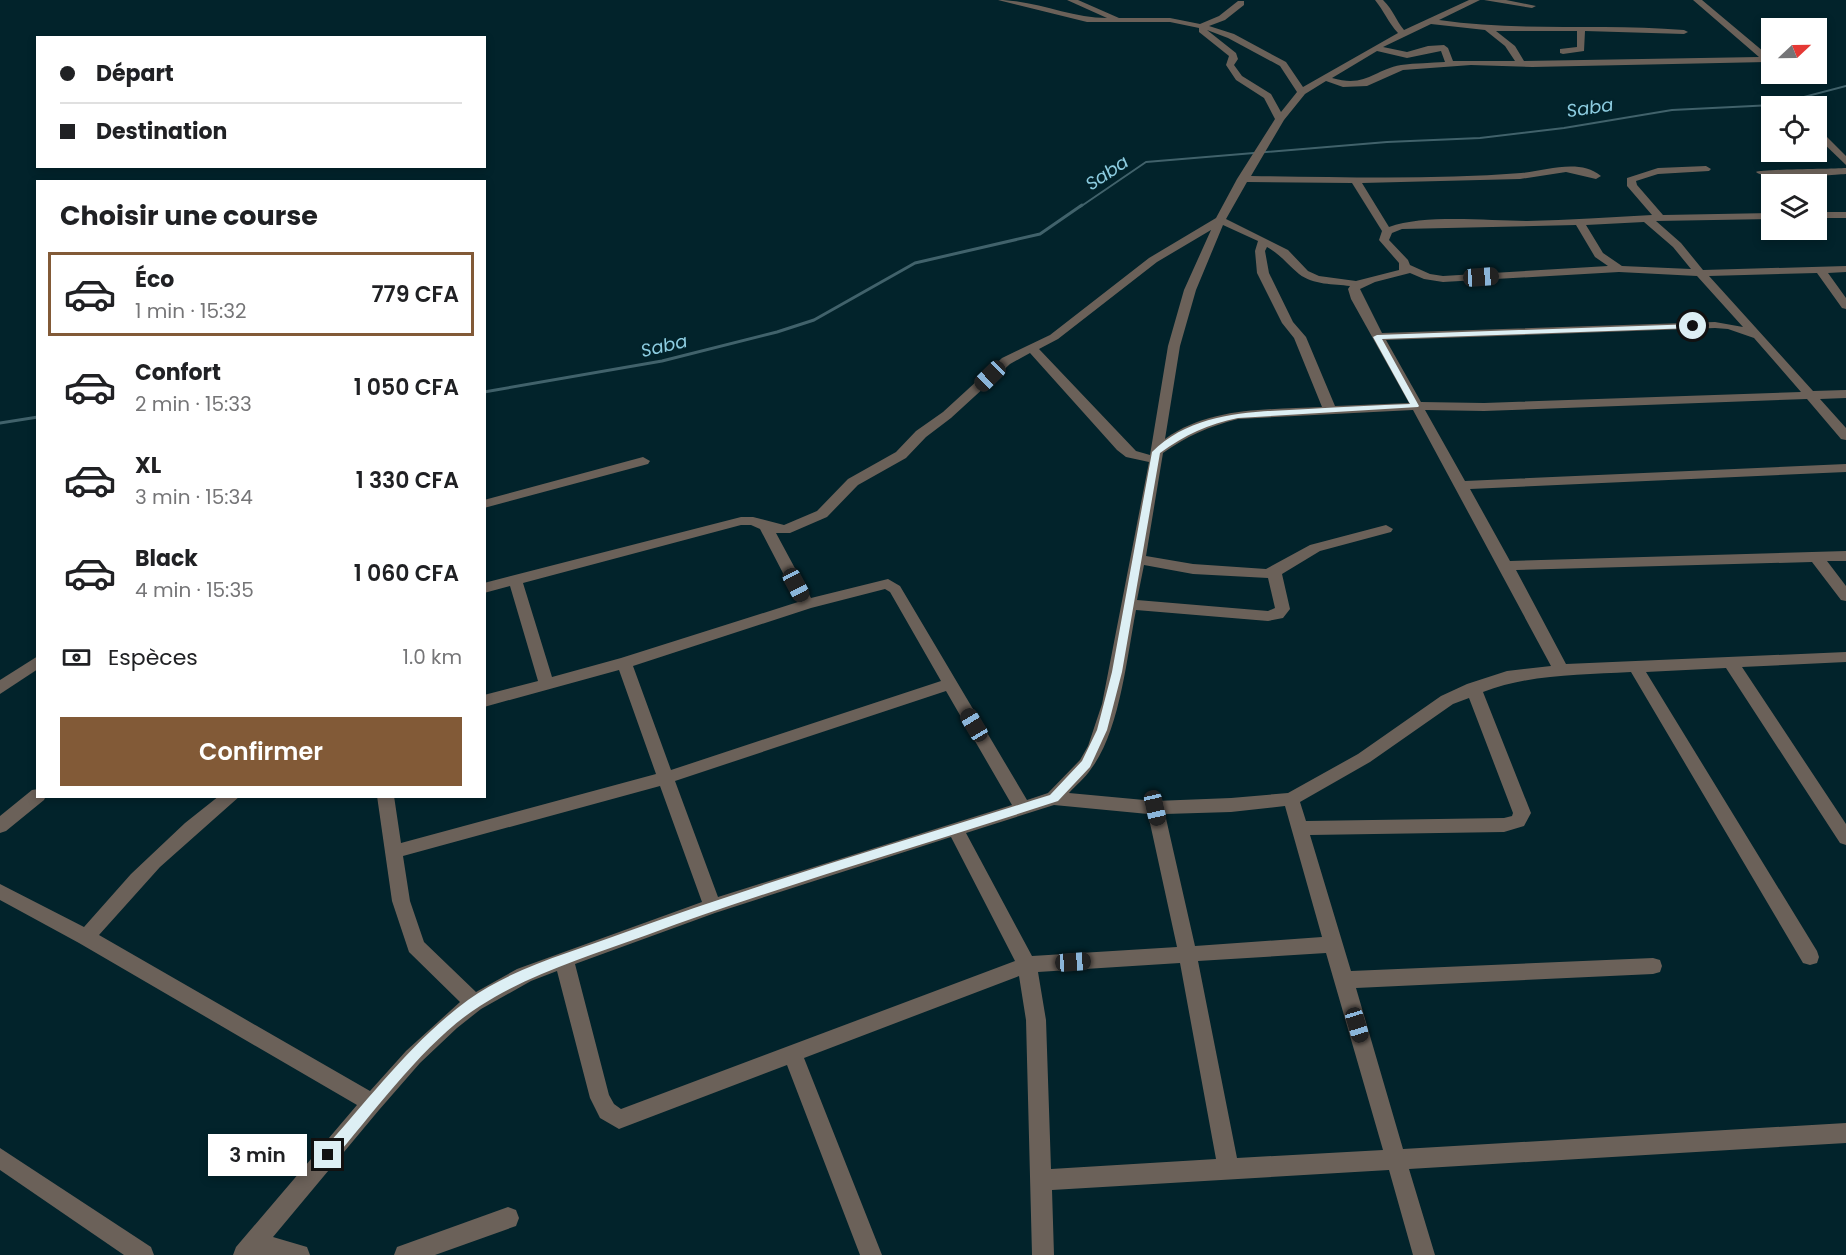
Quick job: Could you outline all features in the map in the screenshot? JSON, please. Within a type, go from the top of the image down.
[{"type":"street","points":[[1002,0],[1073,18],[1186,22],[1203,26],[1286,60],[1302,92]]},
{"type":"street","points":[[1071,0],[1127,21]]},
{"type":"street","points":[[1379,0],[1391,13],[1392,21],[1402,33]]},
{"type":"street","points":[[1054,798],[1086,764],[1096,747],[1110,704],[1181,319],[1190,290],[1220,220],[1242,179],[1280,119],[1302,92],[1402,33],[1476,0]]},
{"type":"street","points":[[1488,0],[1532,6]]},
{"type":"street","points":[[1697,0],[1761,54]]},
{"type":"street","points":[[1203,26],[1222,18],[1241,3]]},
{"type":"street","points":[[1429,21],[1489,30],[1581,29],[1684,32]]},
{"type":"street","points":[[1186,22],[1208,33],[1234,56],[1230,65],[1237,76],[1268,96],[1280,119]]},
{"type":"street","points":[[1563,51],[1581,49],[1581,29]]},
{"type":"street","points":[[1489,30],[1497,34],[1513,50],[1520,62]]},
{"type":"street","points":[[1375,48],[1407,55],[1428,49],[1444,48],[1450,63]]},
{"type":"street","points":[[1324,78],[1343,84],[1367,83],[1401,69],[1450,63],[1761,61]]},
{"type":"street","points":[[1253,101],[1274,104]]},
{"type":"street","points":[[1827,142],[1846,162]]},
{"type":"street","points":[[1242,179],[1355,180],[1519,176],[1568,169],[1596,176]]},
{"type":"street","points":[[1660,218],[1632,186],[1631,180],[1639,175],[1658,170],[1706,169]]},
{"type":"street","points":[[1761,172],[1790,174],[1846,171]]},
{"type":"street","points":[[1355,180],[1387,231]]},
{"type":"street","points":[[1827,215],[1846,215]]},
{"type":"street","points":[[1387,231],[1401,226],[1427,224],[1529,224],[1761,216]]},
{"type":"street","points":[[1647,219],[1677,245],[1846,436]]},
{"type":"street","points":[[1220,220],[1264,240],[1284,252],[1310,277],[1326,282],[1357,284],[1401,274],[1407,268]]},
{"type":"street","points":[[486,587],[741,521],[753,521],[785,530],[822,514],[853,482],[902,455],[921,434],[947,415],[1006,361],[1054,337],[1153,260],[1220,220]]},
{"type":"street","points":[[1579,221],[1599,255],[1619,269]]},
{"type":"street","points":[[1387,231],[1384,240],[1407,268],[1428,277],[1443,279],[1619,269],[1700,273],[1846,269]]},
{"type":"street","points":[[1264,240],[1260,252],[1263,273],[1288,323],[1300,337],[1330,410]]},
{"type":"street","points":[[1820,270],[1846,306]]},
{"type":"street","points":[[1357,284],[1354,289],[1357,299],[1377,337],[1506,566],[1561,670]]},
{"type":"street","points":[[1377,337],[1715,325],[1730,326],[1758,336]]},
{"type":"street","points":[[1032,348],[1122,447],[1131,454],[1156,456],[1178,436],[1223,418],[1415,406],[1484,407],[1846,394]]},
{"type":"street","points":[[486,503],[643,461]]},
{"type":"street","points":[[1459,485],[1846,468]]},
{"type":"street","points":[[765,526],[807,604]]},
{"type":"street","points":[[1138,559],[1193,569],[1252,575],[1274,572],[1315,548],[1386,529]]},
{"type":"street","points":[[1506,566],[1846,556]]},
{"type":"street","points":[[1816,557],[1846,596]]},
{"type":"street","points":[[1130,604],[1268,616],[1278,614],[1283,609],[1274,572]]},
{"type":"street","points":[[515,580],[546,683]]},
{"type":"street","points":[[486,700],[624,663],[807,604],[876,586],[892,586],[1022,807]]},
{"type":"street","points":[[249,1249],[372,1103],[413,1057],[450,1022],[474,1002],[524,975],[564,960],[712,906],[1054,798],[1155,808],[1231,805],[1291,799],[1364,758],[1447,700],[1473,688],[1507,677],[1561,670],[1846,657]]},
{"type":"street","points":[[0,688],[36,662]]},
{"type":"street","points":[[624,663],[712,906]]},
{"type":"street","points":[[1731,663],[1846,838]]},
{"type":"street","points":[[1636,668],[1810,957]]},
{"type":"street","points":[[392,852],[666,778],[950,684]]},
{"type":"street","points":[[1298,828],[1504,825],[1518,821],[1522,813],[1473,688]]},
{"type":"street","points":[[0,826],[36,797]]},
{"type":"street","points":[[86,937],[125,888],[151,862],[230,798]]},
{"type":"street","points":[[385,798],[401,901],[416,946],[474,1002]]},
{"type":"street","points":[[1291,799],[1425,1255]]},
{"type":"street","points":[[1155,808],[1187,952],[1228,1167]]},
{"type":"street","points":[[955,828],[1027,965],[1036,1020],[1043,1255]]},
{"type":"street","points":[[0,891],[86,937],[372,1103]]},
{"type":"street","points":[[564,960],[600,1098],[607,1111],[619,1119],[1027,965],[1187,952],[1335,944]]},
{"type":"street","points":[[1344,980],[1653,966]]},
{"type":"street","points":[[792,1053],[871,1255]]},
{"type":"street","points":[[1040,1180],[1228,1167],[1846,1133]]},
{"type":"street","points":[[0,1158],[143,1255]]},
{"type":"street","points":[[405,1255],[508,1218]]},
{"type":"street","points":[[249,1249],[299,1255]]},
{"type":"waterway","name":"Saba","points":[[1080,207],[1146,162],[1387,142],[1480,138],[1564,128],[1672,110],[1773,105],[1846,86]]},
{"type":"waterway","name":"Saba","points":[[486,392],[662,361],[777,332],[814,320],[915,263],[1040,234],[1082,205]]},
{"type":"waterway","name":"Saba","points":[[0,423],[36,417]]},
{"type":"route","points":[[328,1155],[413,1057],[450,1022],[474,1002],[524,975],[712,906],[1054,798],[1086,764],[1096,747],[1102,730],[1117,672],[1156,452],[1178,436],[1209,422],[1238,415],[1415,406],[1377,337],[1693,326]]}]
